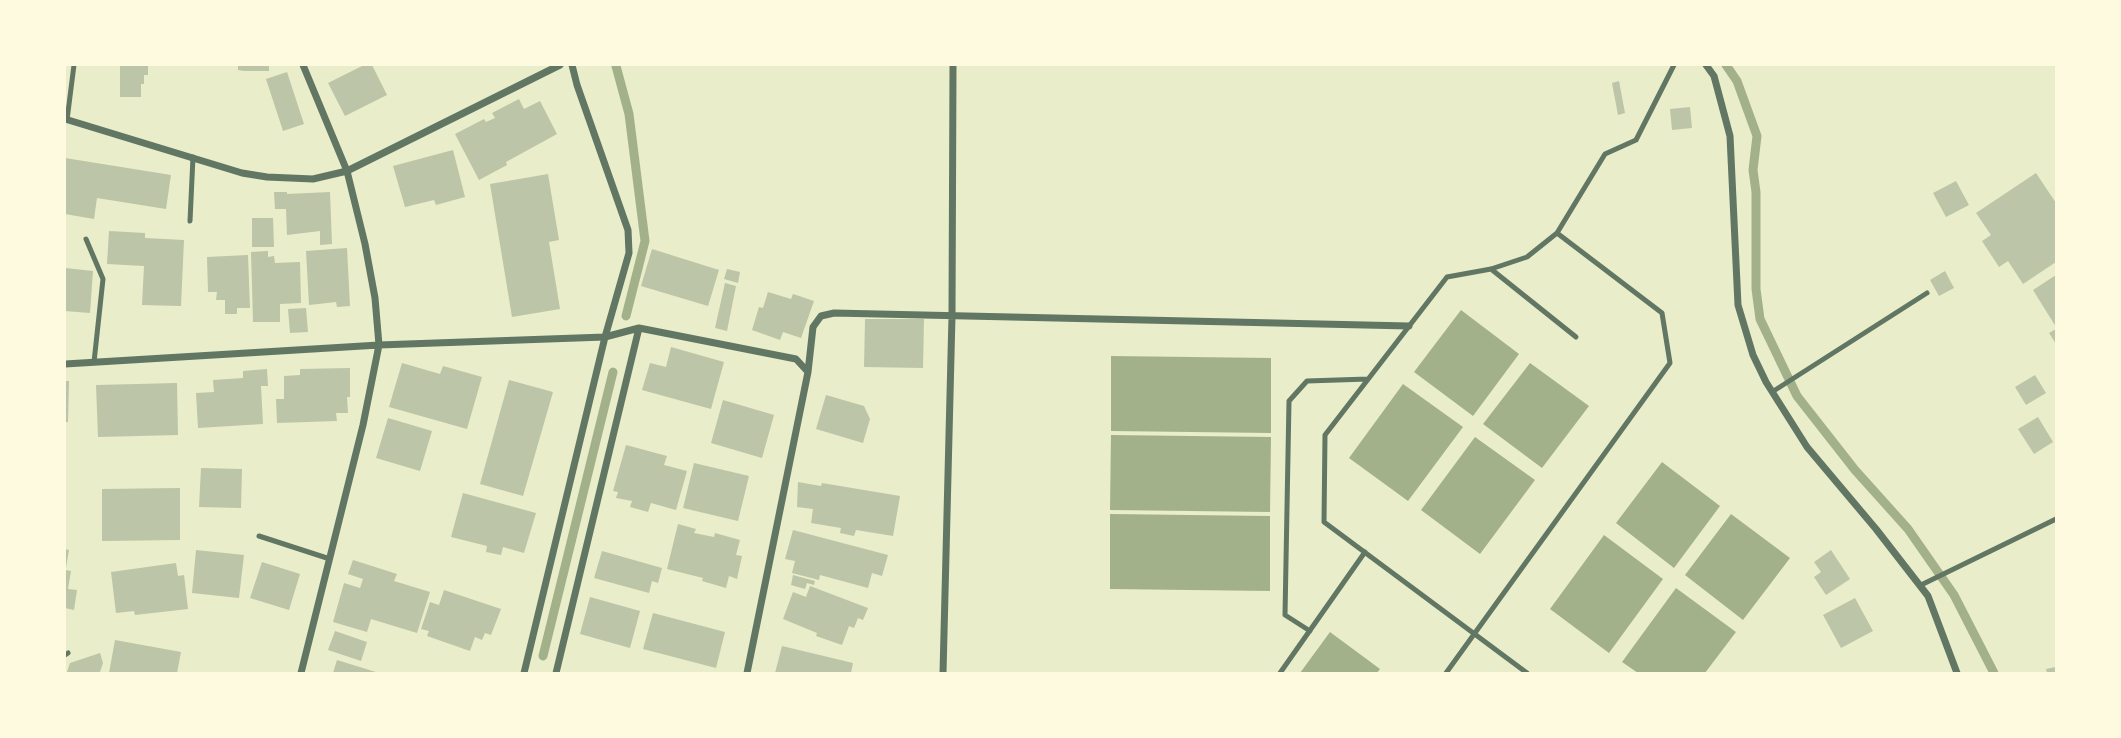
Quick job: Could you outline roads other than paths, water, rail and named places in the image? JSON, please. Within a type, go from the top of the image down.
[{"type":"street","points":[[301,673],[363,425],[379,345],[370,271],[346,171],[303,65]]},
{"type":"street","points":[[66,119],[242,173],[267,177],[313,178],[346,171],[560,65]]},
{"type":"street","points":[[526,673],[605,337],[629,253],[628,230],[572,65]]},
{"type":"street","points":[[943,673],[951,316],[953,65]]},
{"type":"street","points":[[1706,65],[1714,76],[1730,136],[1738,306],[1753,355],[1772,392],[1807,447],[1921,585],[1928,596],[1957,673]]},
{"type":"street","points":[[747,673],[808,372],[813,327],[821,316],[834,313],[1409,326]]},
{"type":"street","points":[[556,673],[639,328]]},
{"type":"street","points":[[65,363],[379,345],[605,337],[639,328],[796,359],[808,372]]},
{"type":"lane","points":[[66,119],[74,65]]},
{"type":"lane","points":[[1527,673],[1324,522],[1325,435],[1447,277],[1491,269],[1527,257],[1557,233],[1605,154],[1636,140],[1674,65]]},
{"type":"lane","points":[[190,222],[193,157]]},
{"type":"lane","points":[[1446,673],[1670,363],[1662,313],[1557,233]]},
{"type":"lane","points":[[86,239],[103,279],[94,362]]},
{"type":"lane","points":[[1491,269],[1576,337]]},
{"type":"lane","points":[[1772,392],[1927,293]]},
{"type":"lane","points":[[1310,631],[1285,615],[1289,401],[1307,381],[1368,379]]},
{"type":"lane","points":[[1921,585],[2056,519]]},
{"type":"lane","points":[[259,536],[330,559]]},
{"type":"lane","points":[[1280,673],[1365,552]]},
{"type":"waterway","points":[[1726,65],[1737,81],[1757,136],[1753,170],[1756,192],[1756,289],[1760,319],[1797,396],[1855,470],[1908,529],[1954,595],[1994,673]]},
{"type":"waterway","points":[[616,66],[629,114],[645,241],[626,316]]},
{"type":"waterway","points":[[543,656],[613,372]]}]
